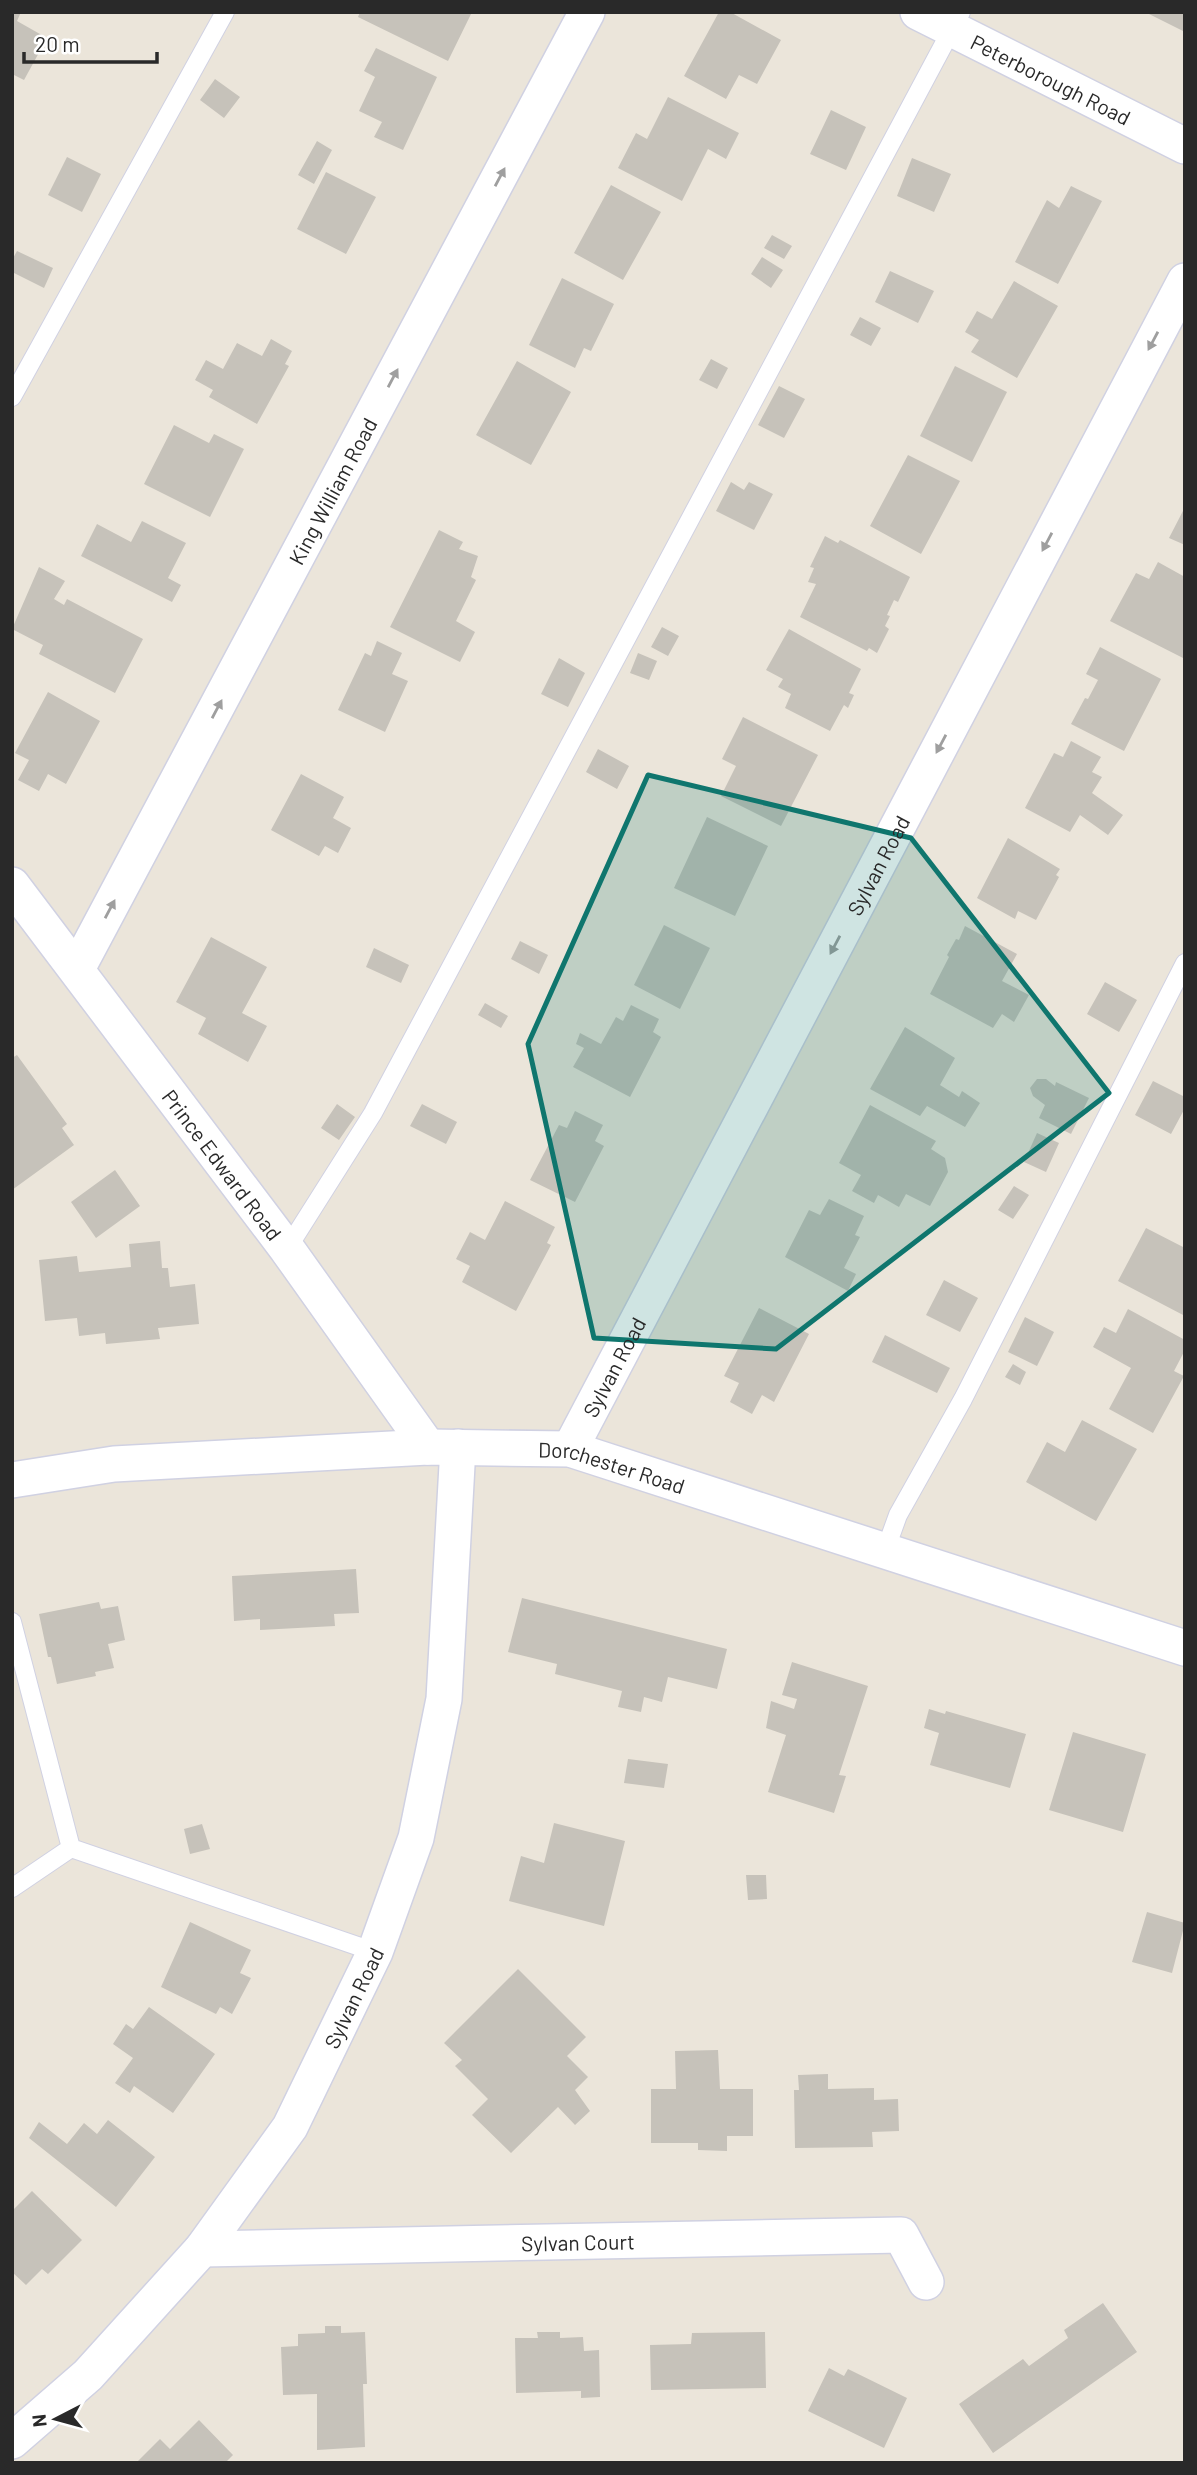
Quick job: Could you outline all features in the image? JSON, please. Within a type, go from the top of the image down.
[{"type":"street","name":"King William Road","points":[[78,969],[587,12]]},
{"type":"street","name":"Peterborough Road","points":[[918,12],[957,21],[1185,146]]},
{"type":"street","name":"Sylvan Road","points":[[570,1449],[1185,281]]},
{"type":"street","name":"Prince Edward Road","points":[[12,885],[287,1249],[443,1447]]},
{"type":"street","name":"Sylvan Road","points":[[12,2441],[88,2375],[202,2249],[290,2127],[375,1952],[416,1838],[444,1699],[443,1447]]},
{"type":"street","name":"Dorchester Road","points":[[12,1480],[114,1464],[443,1447],[570,1449],[1185,1648]]},
{"type":"street","name":"Sylvan Court","points":[[202,2249],[901,2235],[926,2282]]},
{"type":"lane","points":[[12,397],[225,12]]},
{"type":"lane","points":[[287,1249],[373,1113],[957,21]]},
{"type":"lane","points":[[885,1551],[898,1515],[963,1399],[1185,963]]},
{"type":"lane","points":[[12,1622],[71,1848]]},
{"type":"lane","points":[[71,1848],[375,1952]]},
{"type":"lane","points":[[12,1888],[71,1848]]},
{"type":"highlighted area","points":[[648,775],[911,838],[1109,1093],[776,1349],[594,1338],[528,1044]]},
{"type":"building","points":[[12,12],[21,12],[17,21],[47,38],[24,80],[12,74]]},
{"type":"building","points":[[360,12],[472,12],[448,61],[358,17]]},
{"type":"building","points":[[719,12],[730,12],[781,40],[757,84],[739,75],[726,99],[684,76]]},
{"type":"building","points":[[1145,12],[1185,12],[1185,32]]},
{"type":"building","points":[[376,48],[437,77],[403,150],[374,137],[382,122],[359,111],[375,77],[364,71]]},
{"type":"building","points":[[215,79],[240,97],[224,118],[200,100]]},
{"type":"building","points":[[668,97],[739,133],[726,159],[708,149],[682,201],[618,168],[636,133],[647,139]]},
{"type":"building","points":[[831,110],[866,127],[846,170],[810,154]]},
{"type":"building","points":[[317,141],[332,150],[314,184],[298,175]]},
{"type":"building","points":[[67,157],[101,174],[82,212],[48,195]]},
{"type":"building","points":[[912,158],[951,174],[934,212],[897,196]]},
{"type":"building","points":[[326,172],[376,197],[346,254],[297,229]]},
{"type":"building","points":[[611,185],[661,212],[623,280],[574,253]]},
{"type":"building","points":[[1071,186],[1102,201],[1058,284],[1015,262],[1047,200],[1059,208]]},
{"type":"building","points":[[772,235],[792,246],[784,259],[764,248]]},
{"type":"building","points":[[17,251],[53,268],[44,288],[12,272],[12,260]]},
{"type":"building","points":[[762,257],[783,270],[771,288],[751,274]]},
{"type":"building","points":[[890,271],[934,291],[918,323],[875,302]]},
{"type":"building","points":[[562,278],[614,304],[591,351],[584,348],[575,368],[529,345]]},
{"type":"building","points":[[1014,281],[1058,306],[1017,378],[971,352],[979,340],[965,332],[977,311],[992,319]]},
{"type":"building","points":[[860,317],[881,328],[871,346],[850,335]]},
{"type":"building","points":[[271,339],[292,351],[285,364],[289,366],[257,424],[209,397],[213,390],[195,380],[206,360],[223,369],[237,343],[262,356]]},
{"type":"building","points":[[711,359],[728,368],[717,389],[699,380]]},
{"type":"building","points":[[517,361],[571,392],[531,465],[476,435]]},
{"type":"building","points":[[955,366],[1007,392],[972,462],[920,436]]},
{"type":"building","points":[[779,386],[805,399],[784,438],[758,425]]},
{"type":"building","points":[[174,425],[209,443],[214,434],[244,449],[210,517],[144,484]]},
{"type":"building","points":[[908,455],[960,481],[921,554],[870,526]]},
{"type":"building","points":[[731,482],[744,490],[749,482],[773,494],[754,530],[716,511]]},
{"type":"building","points":[[1185,507],[1185,545],[1169,538]]},
{"type":"building","points":[[142,521],[186,543],[168,578],[181,585],[172,602],[81,556],[97,524],[131,542]]},
{"type":"building","points":[[439,530],[463,542],[459,549],[478,556],[471,577],[476,580],[456,621],[475,632],[460,662],[390,627]]},
{"type":"building","points":[[825,536],[838,543],[840,540],[910,577],[898,602],[894,600],[887,615],[890,616],[885,626],[889,629],[877,653],[869,648],[867,651],[800,617],[816,584],[808,582],[814,568],[810,567]]},
{"type":"building","points":[[1158,562],[1185,577],[1185,659],[1110,621],[1136,573],[1149,579]]},
{"type":"building","points":[[39,567],[65,581],[54,599],[64,605],[67,599],[143,639],[115,693],[39,654],[43,645],[12,629]]},
{"type":"building","points":[[662,627],[679,636],[668,656],[651,647]]},
{"type":"building","points":[[789,629],[861,669],[849,693],[854,695],[848,708],[844,705],[830,731],[785,708],[791,694],[778,687],[783,679],[766,670]]},
{"type":"building","points":[[377,641],[402,653],[392,674],[408,681],[385,732],[338,710],[365,653],[371,656]]},
{"type":"building","points":[[1100,647],[1161,679],[1124,751],[1071,724],[1098,680],[1086,674]]},
{"type":"building","points":[[638,653],[657,661],[649,680],[630,673]]},
{"type":"building","points":[[559,658],[585,673],[568,707],[541,694]]},
{"type":"building","points":[[48,692],[100,721],[66,784],[48,774],[39,791],[18,780],[29,760],[15,753]]},
{"type":"building","points":[[743,717],[818,755],[781,826],[721,796],[736,766],[722,759]]},
{"type":"building","points":[[1071,741],[1101,757],[1092,772],[1102,777],[1092,793],[1123,815],[1108,835],[1080,815],[1070,832],[1025,808],[1054,753],[1063,757]]},
{"type":"building","points":[[598,749],[629,766],[617,789],[586,772]]},
{"type":"building","points":[[301,774],[344,797],[333,818],[351,828],[338,853],[325,846],[319,856],[271,830]]},
{"type":"building","points":[[707,817],[768,846],[735,916],[674,888]]},
{"type":"building","points":[[1008,838],[1060,869],[1056,875],[1059,877],[1036,920],[1018,911],[1015,919],[977,898]]},
{"type":"building","points":[[664,925],[710,948],[680,1009],[634,985]]},
{"type":"building","points":[[965,926],[1017,954],[1002,981],[1029,995],[1014,1022],[1002,1014],[993,1028],[930,994],[949,957],[947,955],[956,939],[959,940]]},
{"type":"building","points":[[211,937],[267,967],[242,1013],[267,1026],[248,1062],[198,1034],[206,1018],[176,1002]]},
{"type":"building","points":[[520,941],[548,955],[539,974],[511,959]]},
{"type":"building","points":[[374,948],[409,965],[401,983],[366,967]]},
{"type":"building","points":[[1105,982],[1137,1000],[1119,1032],[1087,1014]]},
{"type":"building","points":[[485,1003],[508,1016],[501,1028],[478,1015]]},
{"type":"building","points":[[631,1005],[659,1019],[653,1032],[661,1037],[630,1097],[573,1067],[584,1048],[576,1044],[580,1033],[601,1044],[616,1017],[623,1021]]},
{"type":"building","points":[[905,1027],[955,1058],[940,1085],[959,1097],[962,1091],[980,1103],[965,1127],[927,1106],[920,1116],[870,1089]]},
{"type":"building","points":[[17,1055],[67,1124],[62,1128],[74,1145],[12,1190],[12,1058]]},
{"type":"building","points":[[1037,1079],[1046,1079],[1055,1086],[1056,1082],[1089,1098],[1071,1134],[1039,1118],[1045,1105],[1033,1096],[1030,1088]]},
{"type":"building","points":[[1153,1081],[1185,1097],[1185,1108],[1171,1134],[1135,1115]]},
{"type":"building","points":[[337,1104],[355,1117],[339,1140],[321,1128]]},
{"type":"building","points":[[422,1104],[457,1122],[446,1144],[410,1126]]},
{"type":"building","points":[[870,1105],[936,1141],[931,1149],[945,1158],[948,1172],[930,1206],[906,1194],[899,1207],[878,1195],[874,1203],[852,1191],[861,1175],[839,1163]]},
{"type":"building","points":[[575,1111],[603,1125],[595,1141],[604,1146],[575,1202],[530,1180],[559,1125],[567,1128]]},
{"type":"building","points":[[1037,1133],[1059,1143],[1046,1172],[1024,1162]]},
{"type":"building","points":[[115,1170],[140,1206],[96,1238],[71,1202]]},
{"type":"building","points":[[1014,1186],[1029,1195],[1013,1219],[998,1210]]},
{"type":"building","points":[[829,1199],[864,1216],[855,1235],[860,1237],[844,1268],[856,1274],[848,1291],[785,1257],[809,1210],[820,1215]]},
{"type":"building","points":[[505,1201],[555,1227],[547,1243],[551,1245],[516,1311],[462,1282],[470,1266],[456,1259],[470,1232],[485,1240]]},
{"type":"building","points":[[1146,1228],[1185,1248],[1185,1316],[1118,1281]]},
{"type":"building","points":[[160,1241],[162,1268],[168,1268],[170,1287],[195,1284],[199,1324],[158,1328],[160,1339],[106,1344],[105,1333],[79,1336],[77,1318],[45,1321],[39,1260],[77,1256],[79,1272],[131,1267],[129,1244]]},
{"type":"building","points":[[944,1280],[978,1298],[960,1332],[926,1315]]},
{"type":"building","points":[[759,1308],[809,1334],[774,1402],[762,1395],[752,1414],[730,1402],[739,1383],[724,1376]]},
{"type":"building","points":[[1128,1309],[1185,1340],[1185,1350],[1174,1371],[1184,1376],[1153,1433],[1109,1409],[1131,1368],[1093,1347],[1104,1327],[1116,1333]]},
{"type":"building","points":[[1025,1317],[1054,1332],[1037,1366],[1008,1352]]},
{"type":"building","points":[[885,1335],[950,1368],[937,1393],[872,1362]]},
{"type":"building","points":[[1013,1364],[1026,1372],[1020,1385],[1005,1377]]},
{"type":"building","points":[[1082,1420],[1137,1449],[1096,1521],[1026,1482],[1047,1442],[1065,1452]]},
{"type":"building","points":[[356,1569],[359,1613],[334,1614],[335,1626],[260,1630],[260,1619],[234,1621],[232,1576]]},
{"type":"building","points":[[522,1598],[727,1649],[717,1689],[668,1677],[662,1702],[644,1697],[641,1712],[618,1707],[622,1691],[555,1674],[557,1664],[508,1652]]},
{"type":"building","points":[[99,1602],[101,1609],[118,1606],[125,1640],[108,1644],[114,1668],[95,1672],[96,1676],[57,1684],[39,1614]]},
{"type":"building","points":[[792,1662],[868,1686],[839,1775],[846,1776],[834,1813],[768,1792],[786,1735],[766,1728],[771,1701],[794,1709],[797,1699],[782,1695]]},
{"type":"building","points":[[929,1709],[945,1714],[946,1711],[1026,1734],[1010,1788],[930,1765],[939,1733],[924,1728]]},
{"type":"building","points":[[1073,1732],[1146,1754],[1123,1832],[1049,1810]]},
{"type":"building","points":[[628,1759],[668,1764],[664,1788],[624,1783]]},
{"type":"building","points":[[554,1823],[625,1841],[604,1926],[509,1901],[521,1856],[544,1863]]},
{"type":"building","points":[[202,1824],[210,1849],[190,1854],[184,1829]]},
{"type":"building","points":[[746,1875],[766,1875],[767,1899],[748,1900]]},
{"type":"building","points":[[1147,1912],[1185,1923],[1172,1973],[1132,1962]]},
{"type":"building","points":[[190,1922],[251,1950],[240,1973],[251,1978],[232,2014],[220,2007],[216,2014],[161,1987]]},
{"type":"building","points":[[518,1969],[586,2037],[567,2056],[588,2077],[575,2090],[590,2111],[575,2125],[558,2107],[511,2153],[472,2115],[488,2099],[455,2066],[462,2060],[444,2043]]},
{"type":"building","points":[[149,2007],[215,2054],[173,2113],[134,2086],[130,2093],[115,2083],[133,2058],[113,2044],[126,2024],[133,2029]]},
{"type":"building","points":[[718,2050],[720,2089],[753,2089],[753,2136],[727,2136],[727,2151],[698,2150],[698,2143],[651,2143],[651,2089],[676,2089],[675,2051]]},
{"type":"building","points":[[828,2074],[828,2089],[874,2088],[874,2100],[898,2099],[899,2131],[872,2132],[873,2147],[795,2148],[794,2090],[799,2090],[798,2075]]},
{"type":"building","points":[[108,2120],[155,2157],[116,2207],[29,2138],[39,2122],[67,2144],[84,2123],[97,2134]]},
{"type":"building","points":[[32,2191],[82,2240],[48,2274],[42,2269],[26,2285],[12,2272],[12,2211]]},
{"type":"building","points":[[1103,2303],[1137,2352],[993,2453],[959,2404],[1023,2359],[1029,2366],[1068,2338],[1064,2330]]},
{"type":"building","points":[[325,2326],[341,2326],[341,2333],[365,2332],[365,2447],[317,2450],[317,2394],[283,2395],[281,2347],[298,2346],[298,2334],[325,2333]]},
{"type":"building","points":[[537,2332],[560,2332],[560,2338],[583,2337],[584,2351],[599,2350],[600,2397],[581,2398],[581,2391],[516,2393],[515,2338],[538,2338]]},
{"type":"building","points":[[765,2332],[766,2388],[651,2390],[650,2345],[691,2344],[692,2333]]},
{"type":"building","points":[[829,2368],[844,2376],[848,2369],[907,2398],[884,2448],[808,2411]]},
{"type":"building","points":[[199,2420],[233,2455],[225,2463],[136,2463],[160,2439],[170,2449]]}]
